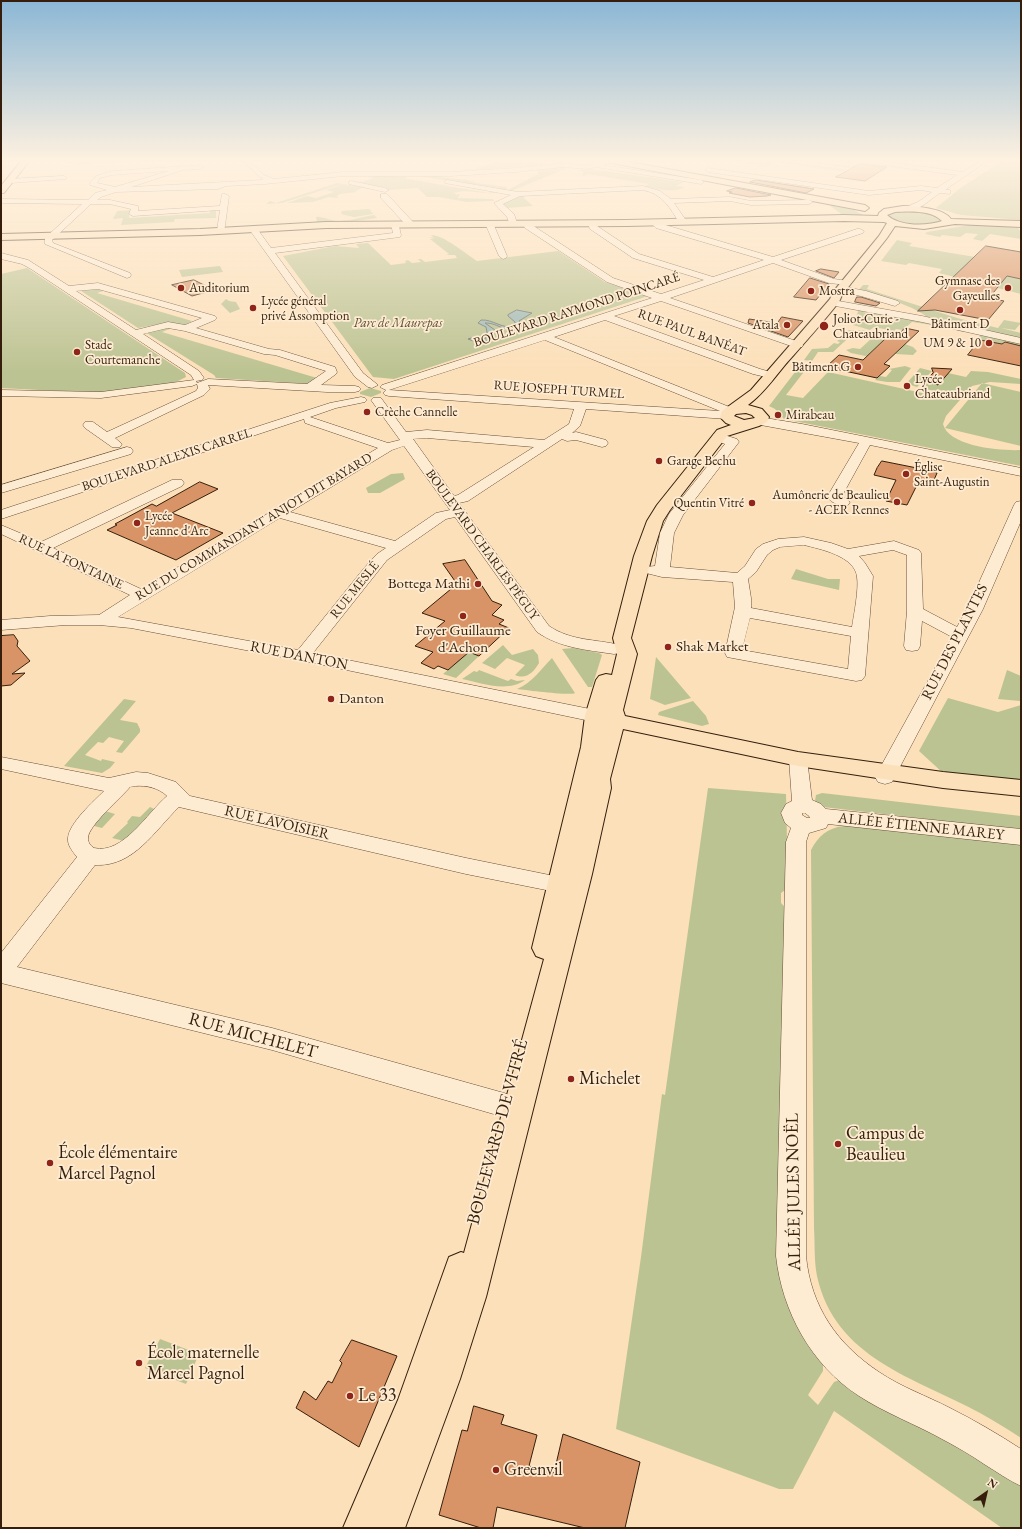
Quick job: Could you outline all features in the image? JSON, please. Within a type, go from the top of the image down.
[{"type":"main road","points":[[1,236],[51,236],[231,230]]},
{"type":"main road","points":[[884,230],[884,236]]},
{"type":"main road","points":[[739,420],[752,405],[756,393],[770,375],[798,345],[833,303],[843,286],[884,236],[893,230]]},
{"type":"main road","name":"BOULEVARD DE VITRÉ","points":[[363,1528],[405,1432],[454,1291],[486,1180],[504,1105],[527,1022],[561,885],[592,746],[604,723],[618,643],[640,569],[659,514],[739,420]]},
{"type":"main road","points":[[604,723],[771,766],[799,764]]},
{"type":"main road","points":[[604,723],[703,740],[799,764],[1021,788]]},
{"type":"main road","name":"BOULEVARD DE VITRÉ","points":[[385,1528],[442,1379],[471,1290],[580,874],[600,788],[599,778],[608,743],[604,723]]},
{"type":"street","points":[[57,230],[47,242],[49,244],[127,275]]},
{"type":"street","points":[[254,230],[270,251],[356,390]]},
{"type":"street","points":[[270,251],[397,236],[396,230]]},
{"type":"street","points":[[492,230],[503,256]]},
{"type":"street","points":[[535,230],[610,280],[798,345]]},
{"type":"street","points":[[598,230],[636,256],[712,280]]},
{"type":"street","points":[[674,230],[773,260],[863,293],[905,306],[920,313],[922,319]]},
{"type":"street","name":"BOULEVARD RAYMOND POINCARÉ","points":[[384,393],[544,336],[844,236],[859,233]]},
{"type":"street","points":[[1,256],[25,262],[195,373],[204,389],[200,393],[107,437]]},
{"type":"street","points":[[68,289],[98,286],[212,318],[222,339]]},
{"type":"street","points":[[833,303],[922,319],[1021,341]]},
{"type":"street","name":"RUE PAUL BANÉAT","points":[[604,316],[757,372],[770,375]]},
{"type":"street","points":[[186,328],[212,318]]},
{"type":"street","points":[[134,333],[168,325],[186,328],[268,352],[276,352],[330,369],[332,372],[309,388]]},
{"type":"street","points":[[544,336],[739,420],[802,428],[1021,472]]},
{"type":"street","points":[[1,393],[93,396],[200,382],[356,390],[384,393]]},
{"type":"street","points":[[356,390],[372,385],[384,393]]},
{"type":"street","name":"BOULEVARD ALEXIS CARREL","points":[[1,515],[334,405],[356,390]]},
{"type":"street","name":"RUE JOSEPH TURMEL","points":[[384,393],[581,406],[739,420]]},
{"type":"street","name":"BOULEVARD CHARLES PÉGUY","points":[[384,393],[406,439],[543,629],[561,640],[618,643]]},
{"type":"street","name":"RUE MESLÉ","points":[[302,656],[376,563],[396,546],[441,516],[463,498],[574,426],[581,406]]},
{"type":"street","points":[[309,420],[388,447]]},
{"type":"street","points":[[662,572],[667,533],[676,514],[733,442],[739,420]]},
{"type":"street","points":[[89,425],[149,465]]},
{"type":"street","name":"RUE DU COMMANDANT ANJOT DIT BAYARD","points":[[103,620],[114,611],[388,447],[406,439],[427,434],[546,444]]},
{"type":"street","points":[[560,435],[567,437],[576,436],[602,444]]},
{"type":"street","points":[[843,502],[834,497],[866,441]]},
{"type":"street","points":[[1,489],[127,451]]},
{"type":"street","points":[[41,548],[176,483]]},
{"type":"street","name":"RUE DES PLANTES","points":[[887,774],[961,636],[1021,505]]},
{"type":"street","points":[[278,513],[396,546]]},
{"type":"street","name":"RUE LA FONTAINE","points":[[1,529],[141,595]]},
{"type":"street","points":[[640,569],[740,578],[751,569],[761,552],[778,543],[804,541],[847,554],[859,564],[865,576],[856,676],[732,652],[744,612],[744,592],[740,578]]},
{"type":"street","points":[[847,554],[894,545],[914,553],[915,612],[912,646]]},
{"type":"street","points":[[744,612],[860,633]]},
{"type":"street","points":[[915,612],[961,636]]},
{"type":"street","name":"RUE DANTON","points":[[1,625],[58,620],[103,620],[150,626],[302,656],[604,723]]},
{"type":"street","name":"RUE LAVOISIER","points":[[1,763],[109,785],[122,784],[136,779],[144,780],[172,788],[180,800],[188,803],[458,864],[561,885]]},
{"type":"street","name":"ALLÉE JULES NOËL","points":[[799,764],[808,815],[796,842],[791,1259],[798,1293],[812,1323],[825,1342],[854,1373],[887,1395],[971,1437],[1021,1469]]},
{"type":"street","points":[[122,784],[83,827],[78,836],[79,843],[83,851],[90,856],[110,855],[128,848],[164,808],[178,797]]},
{"type":"street","name":"ALLÉE ÉTIENNE MAREY","points":[[808,815],[1021,837]]},
{"type":"street","points":[[1,970],[90,856]]},
{"type":"street","name":"RUE MICHELET","points":[[1,974],[272,1039],[504,1105]]},
{"type":"green space","points":[[937,230],[1020,230],[1021,239],[990,234],[982,241],[973,239],[978,234],[966,233],[960,237],[942,235],[940,237],[925,234],[927,232]]},
{"type":"green space","name":"Parc de Maurepas","points":[[431,235],[448,241],[477,261],[558,251],[605,282],[648,296],[394,379],[373,377],[283,256],[335,246],[359,248],[356,244],[368,243],[391,265],[406,263],[405,261],[408,260],[412,263],[421,262],[418,259],[425,262],[457,258],[455,255],[446,255],[449,254],[430,239],[435,238],[428,237],[433,237]]},
{"type":"green space","points":[[897,240],[912,243],[909,246],[975,257],[963,269],[1021,279],[1021,294],[939,273],[942,269],[909,263],[906,265],[881,261]]},
{"type":"green space","points":[[220,266],[223,272],[182,277],[179,270]]},
{"type":"green space","name":"Stade Courtemanche","points":[[27,268],[185,373],[186,377],[174,383],[96,393],[1,388],[1,274]]},
{"type":"green space","points":[[863,285],[869,285],[867,289],[957,318],[998,328],[1004,320],[1021,323],[1015,330],[1001,328],[1021,333],[1021,340],[930,320],[917,310],[885,298],[858,291]]},
{"type":"green space","points":[[92,287],[103,291],[97,293],[192,321],[185,325],[165,323],[138,328],[78,289]]},
{"type":"green space","points":[[226,299],[236,302],[240,309],[230,313],[221,304]]},
{"type":"green space","points":[[859,309],[863,310],[863,312],[869,313],[871,311],[967,331],[963,332],[946,327],[912,322],[903,330],[896,329],[894,331],[874,327],[870,330],[853,325]]},
{"type":"green space","points":[[169,327],[172,328],[162,332],[317,378],[311,384],[216,378],[214,375],[145,332]]},
{"type":"green space","points":[[849,330],[862,330],[887,337],[868,355],[875,358],[851,353],[846,350],[853,348],[860,349],[872,338],[871,335],[855,332],[833,352],[818,352],[812,361],[804,360],[812,349],[828,348],[834,343],[838,344],[840,342],[837,341],[842,336],[846,337],[848,335],[845,334]]},
{"type":"green space","points":[[981,334],[1021,344],[1021,357],[1001,344],[977,339]]},
{"type":"green space","points":[[905,344],[913,347],[917,351],[913,355],[895,354]]},
{"type":"green space","points":[[802,363],[810,364],[786,395],[803,398],[828,372],[931,395],[931,397],[938,394],[949,396],[950,394],[921,388],[926,381],[938,385],[948,373],[966,377],[971,371],[988,372],[1021,379],[1021,384],[990,382],[972,386],[946,416],[943,424],[947,432],[965,443],[1002,450],[1021,450],[1021,466],[784,419],[775,409],[769,406]]},
{"type":"green space","points":[[905,366],[911,368],[900,382],[875,380],[880,376],[886,377],[892,370],[889,369]]},
{"type":"green space","points":[[920,368],[932,371],[917,387],[908,384],[907,383]]},
{"type":"green space","points":[[982,383],[1021,392],[1021,446],[945,428]]},
{"type":"green space","points":[[370,388],[381,391],[381,393],[371,397],[360,394],[360,392]]},
{"type":"green space","points":[[403,473],[405,479],[380,493],[368,493],[366,488],[391,474]]},
{"type":"green space","points":[[796,569],[828,579],[840,579],[839,590],[791,579]]},
{"type":"green space","points":[[503,645],[512,655],[533,649],[538,655],[539,663],[532,672],[526,676],[519,676],[515,675],[525,665],[507,658],[495,669],[482,663]]},
{"type":"green space","points":[[573,648],[599,653],[602,655],[592,687],[588,687],[562,649]]},
{"type":"green space","points":[[469,652],[479,656],[456,678],[443,674]]},
{"type":"green space","points":[[656,657],[691,698],[665,705],[650,699]]},
{"type":"green space","points":[[552,658],[575,693],[571,694],[517,689],[532,679]]},
{"type":"green space","points":[[479,670],[508,681],[511,679],[517,681],[525,680],[510,686],[494,686],[462,679],[474,671],[477,672]]},
{"type":"green space","points":[[1007,670],[1021,676],[1020,701],[998,699]]},
{"type":"green space","points":[[948,698],[998,712],[1021,705],[1021,782],[943,773],[919,751]]},
{"type":"green space","points":[[124,699],[136,701],[120,720],[137,723],[140,732],[122,753],[116,752],[124,741],[109,737],[103,743],[98,742],[85,755],[101,761],[102,759],[115,762],[110,768],[102,773],[64,766]]},
{"type":"green space","points":[[693,701],[706,716],[709,724],[702,726],[658,715],[659,712]]},
{"type":"green space","points":[[708,788],[786,794],[788,888],[781,893],[781,903],[787,909],[779,1254],[823,1363],[823,1371],[808,1395],[818,1405],[834,1382],[839,1380],[952,1443],[1021,1486],[1021,1528],[1002,1528],[834,1411],[793,1489],[779,1489],[616,1429],[641,1257],[662,1094],[665,1095]]},
{"type":"green space","points":[[822,793],[1021,816],[1021,830],[823,807],[815,801],[816,795]]},
{"type":"green space","points":[[150,807],[154,809],[124,841],[112,838],[128,823],[127,822],[132,816],[140,817]]},
{"type":"green space","points":[[105,811],[115,814],[102,828],[94,826]]},
{"type":"green space","points":[[843,826],[863,826],[1021,843],[1021,1438],[980,1413],[905,1376],[881,1362],[860,1347],[841,1328],[827,1304],[817,1276],[814,1228],[811,850],[820,837],[828,831]]},
{"type":"green space","points":[[160,1339],[199,1354],[186,1384],[145,1368]]},
{"type":"water","points":[[517,310],[532,313],[519,321],[522,324],[521,327],[506,329],[490,323],[485,323],[495,330],[491,340],[479,343],[468,339],[471,338],[479,341],[486,338],[486,327],[478,323],[481,320],[490,321],[506,327],[515,326],[515,322],[508,315]]},
{"type":"building","points":[[986,246],[1021,252],[1021,279],[1007,276],[989,298],[1004,301],[988,320],[935,310],[918,311]]},
{"type":"building","points":[[821,269],[839,272],[834,278],[816,271]]},
{"type":"building","name":"Mostra","points":[[810,278],[829,284],[816,300],[794,297]]},
{"type":"building","name":"Auditorium","points":[[194,280],[214,290],[192,296],[172,285]]},
{"type":"building","points":[[857,297],[880,303],[876,306],[855,302]]},
{"type":"building","name":"Atala","points":[[782,317],[803,321],[788,337],[748,323],[749,319],[777,323]]},
{"type":"building","points":[[905,328],[919,331],[884,364],[890,366],[877,378],[826,367],[839,355],[863,360],[887,337],[893,338],[895,335],[897,336]]},
{"type":"building","points":[[980,340],[1002,344],[1005,342],[1021,346],[1021,366],[968,355]]},
{"type":"building","points":[[932,368],[952,369],[938,385],[926,381],[933,373]]},
{"type":"building","name":"Église Saint-Augustin","points":[[882,461],[937,473],[931,487],[917,485],[907,505],[886,501],[896,480],[874,475]]},
{"type":"building","name":"Lycée Jeanne d'Arc","points":[[200,482],[218,489],[172,513],[223,533],[176,560],[107,530],[152,504],[156,506]]},
{"type":"building","name":"Foyer Guillaume d'Achon","points":[[465,560],[492,601],[502,605],[492,615],[504,620],[499,624],[509,628],[479,656],[469,652],[448,670],[438,666],[434,669],[421,663],[433,652],[415,646],[445,621],[422,613],[457,584],[443,564]]},
{"type":"building","points":[[14,635],[18,641],[17,646],[30,661],[12,674],[25,673],[11,685],[1,686],[1,636]]},
{"type":"building","name":"Le 33","points":[[352,1340],[397,1356],[359,1447],[296,1408],[304,1391],[316,1400],[328,1381],[332,1383],[342,1363],[340,1361]]},
{"type":"building","name":"Greenvil","points":[[474,1406],[504,1415],[501,1424],[537,1435],[529,1466],[554,1473],[563,1434],[640,1462],[625,1528],[585,1528],[497,1507],[493,1528],[481,1528],[439,1515],[462,1430],[467,1431]]},
{"type":"place","name":"Auditorium","points":[[181,288]]},
{"type":"place","name":"Gymnase des Gayeulles","points":[[1008,288]]},
{"type":"place","name":"Mostra","points":[[811,291]]},
{"type":"place","name":"Lycée général privé Assomption","points":[[253,308]]},
{"type":"place","name":"Bâtiment D","points":[[960,310]]},
{"type":"place","name":"Atala","points":[[787,325]]},
{"type":"place","name":"Joliot-Curie - Chateaubriand","points":[[824,326]]},
{"type":"place","name":"UM 9 & 10","points":[[989,343]]},
{"type":"place","name":"Stade Courtemanche","points":[[77,352]]},
{"type":"place","name":"Bâtiment G","points":[[858,367]]},
{"type":"place","name":"Lycée Chateaubriand","points":[[907,386]]},
{"type":"place","name":"Crèche Cannelle","points":[[367,412]]},
{"type":"place","name":"Mirabeau","points":[[778,415]]},
{"type":"place","name":"Garage Bechu","points":[[659,461]]},
{"type":"place","name":"Église Saint-Augustin","points":[[906,474]]},
{"type":"place","name":"Aumônerie de Beaulieu - ACER Rennes","points":[[897,502]]},
{"type":"place","name":"Quentin Vitré","points":[[752,503]]},
{"type":"place","name":"Lycée Jeanne d'Arc","points":[[137,523]]},
{"type":"place","name":"Bottega Mathi","points":[[478,584]]},
{"type":"place","name":"Foyer Guillaume d'Achon","points":[[463,616]]},
{"type":"place","name":"Shak Market","points":[[668,647]]},
{"type":"place","name":"Danton","points":[[331,699]]},
{"type":"place","name":"Michelet","points":[[571,1079]]},
{"type":"place","name":"Campus de Beaulieu","points":[[838,1144]]},
{"type":"place","name":"École élémentaire Marcel Pagnol","points":[[50,1163]]},
{"type":"place","name":"École maternelle Marcel Pagnol","points":[[139,1363]]},
{"type":"place","name":"Le 33","points":[[350,1396]]},
{"type":"place","name":"Greenvil","points":[[496,1470]]}]
